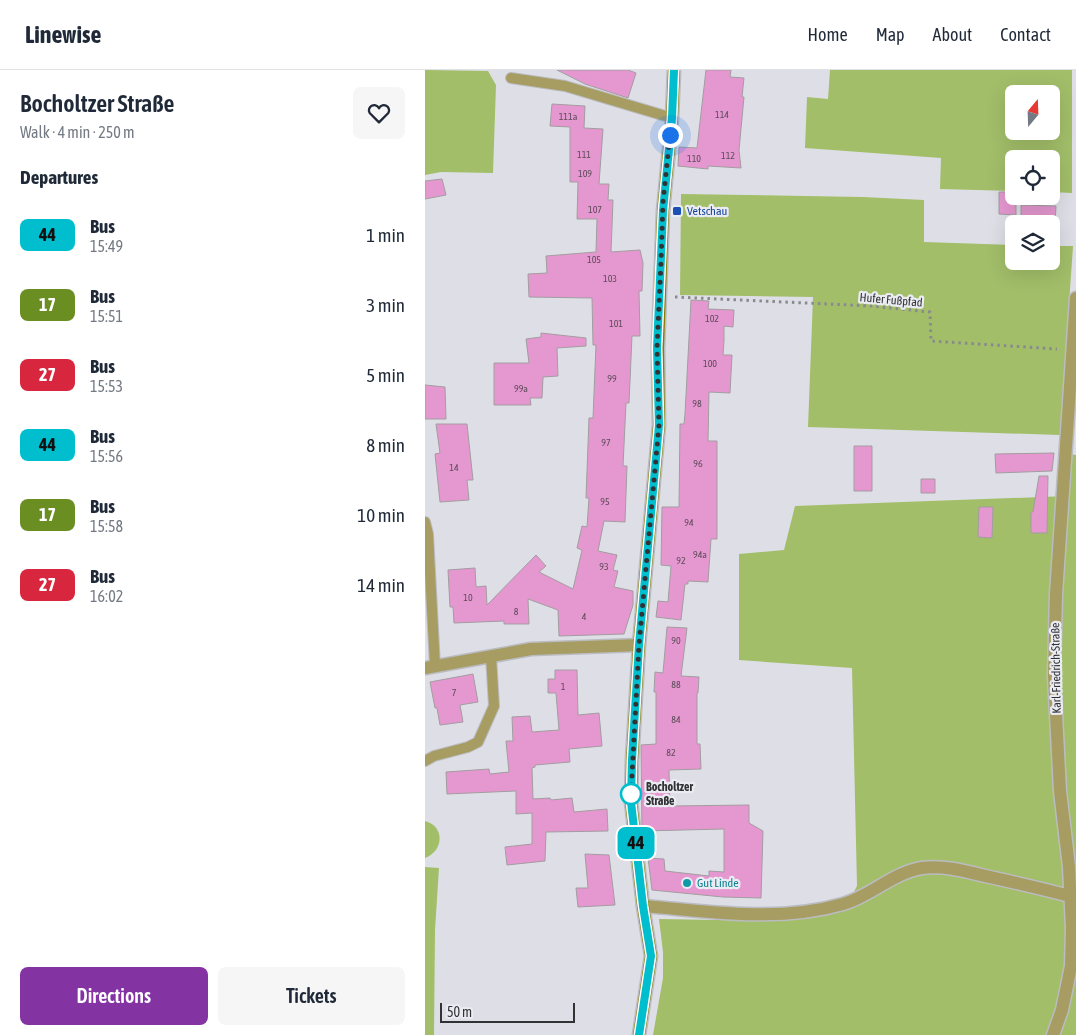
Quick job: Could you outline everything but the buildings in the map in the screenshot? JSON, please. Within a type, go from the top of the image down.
[{"type":"street","points":[[639,1035],[651,956],[631,802],[639,645],[659,425],[657,348],[663,211],[672,118],[674,70]]},
{"type":"street","name":"Karl-Friedrich-Straße","points":[[1053,1035],[1062,1010],[1071,966],[1069,868],[1060,791],[1054,676],[1056,594],[1076,298]]},
{"type":"street","points":[[430,667],[531,649],[639,645]]},
{"type":"street","points":[[643,906],[749,914],[798,914],[846,903],[903,873],[921,868],[940,867],[1070,896]]},
{"type":"lane","points":[[511,78],[565,86],[672,118]]},
{"type":"lane","points":[[425,522],[428,534],[430,667]]},
{"type":"lane","points":[[425,761],[434,756],[469,747],[478,742],[494,706],[491,656]]},
{"type":"path","name":"Hufer Fußpfad","points":[[680,297],[871,306],[931,312],[931,341],[1073,350]]},
{"type":"green space","points":[[425,70],[488,71],[496,85],[493,173],[441,172],[425,175]]},
{"type":"green space","points":[[830,70],[1072,70],[1072,193],[1060,192],[1060,150],[1005,150],[1005,191],[940,189],[941,158],[805,148],[807,97],[828,99]]},
{"type":"green space","points":[[681,194],[924,200],[924,242],[1005,245],[1005,270],[1060,270],[1060,246],[1073,246],[1060,435],[808,427],[813,297],[680,295]]},
{"type":"green space","points":[[1070,454],[1076,455],[1076,1035],[653,1035],[663,978],[663,952],[659,919],[784,921],[845,909],[857,886],[852,668],[739,660],[739,554],[784,550],[795,506],[1068,496]]},
{"type":"green space","points":[[425,821],[436,828],[440,839],[436,850],[425,858]]},
{"type":"green space","points":[[425,867],[439,868],[435,930],[434,1035],[425,1035]]},
{"type":"bus line","name":"44","points":[[639,1035],[651,956],[631,802],[632,760],[639,645],[659,425],[657,348],[663,211],[672,118],[674,70]]},
{"type":"place","name":"Vetschau","points":[[677,211]]},
{"type":"place","name":"Bocholtzer Straße","points":[[631,794]]},
{"type":"place","name":"Gut Linde","points":[[687,883]]},
{"type":"route","points":[[631,794],[639,645],[659,425],[657,348],[663,202],[670,135]]}]
